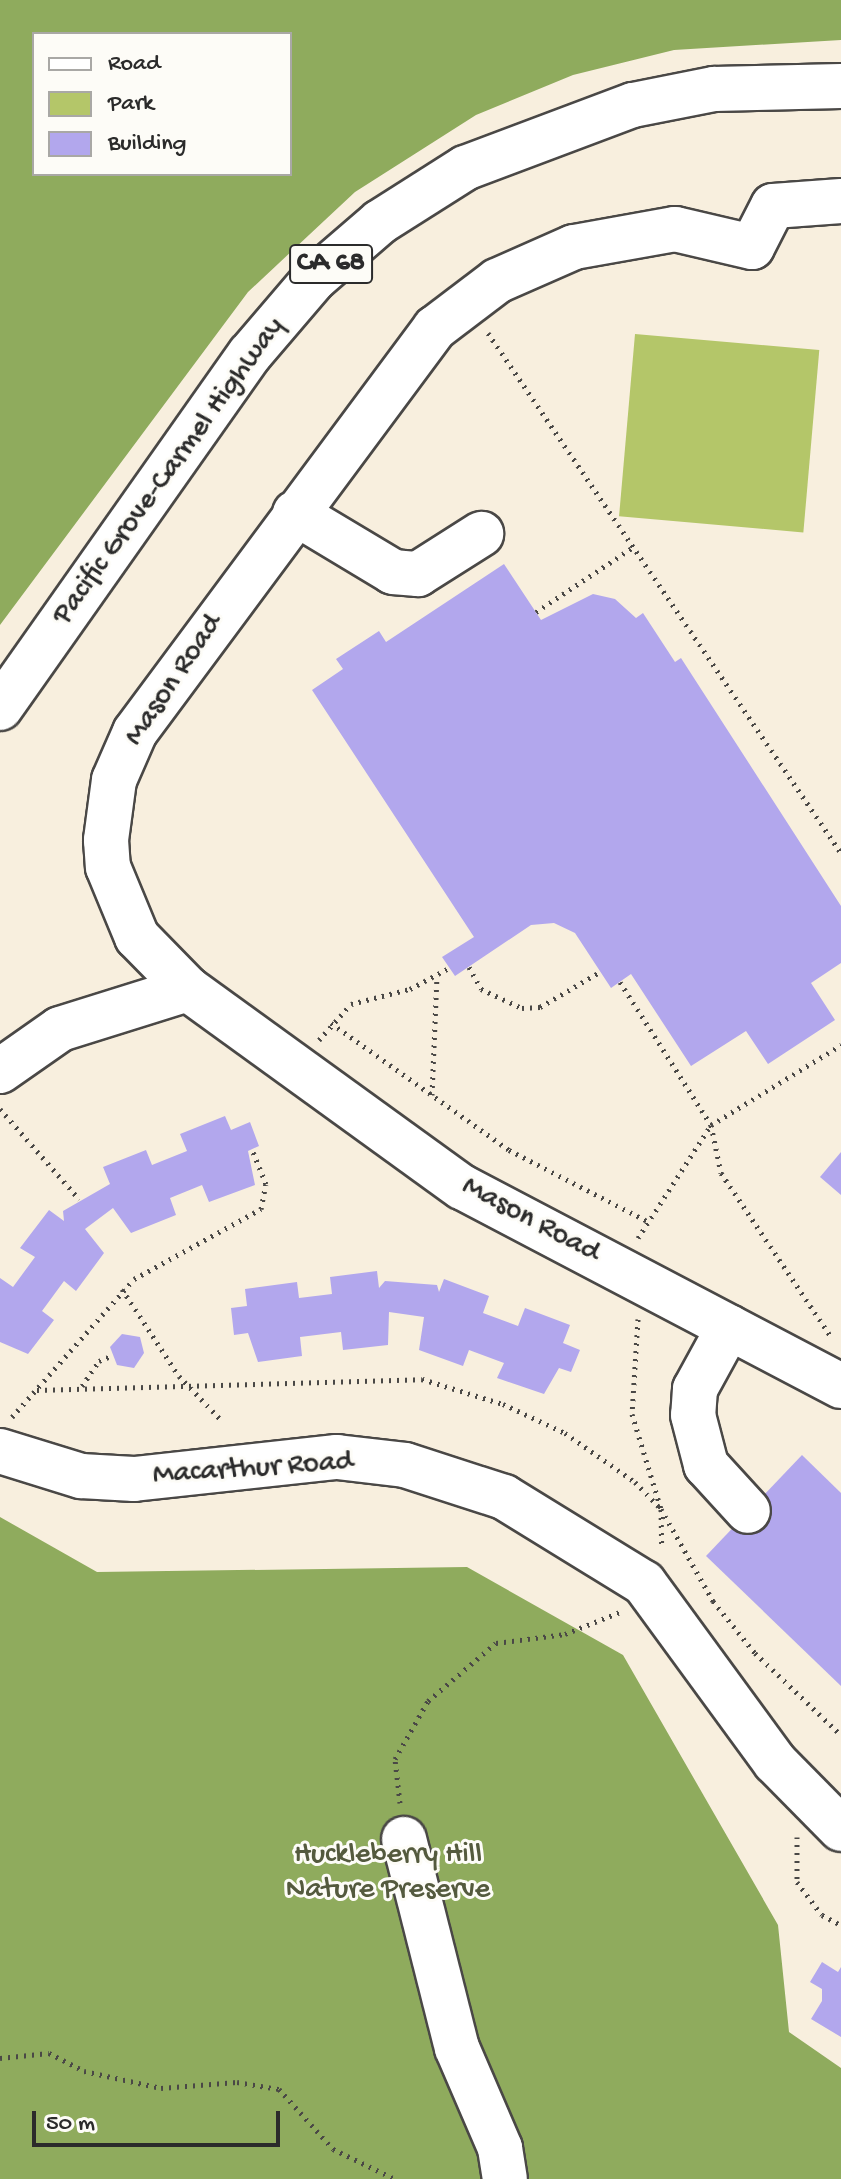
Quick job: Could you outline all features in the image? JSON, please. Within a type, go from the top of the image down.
[{"type":"street","name":"Pacific Grove-Carmel Highway","points":[[0,708],[250,354],[314,279],[380,222],[465,168],[633,105],[714,89],[841,86]]},
{"type":"street","name":"Mason Road","points":[[841,201],[773,206],[752,247],[675,229],[617,234],[530,263],[467,302],[411,355],[135,732],[107,811],[108,867],[120,905],[137,937],[188,989],[462,1187],[841,1386]]},
{"type":"street","points":[[295,513],[393,572],[418,574],[481,534]]},
{"type":"street","points":[[0,1071],[60,1029],[188,989]]},
{"type":"street","points":[[729,1327],[695,1389],[693,1415],[706,1465],[748,1511]]},
{"type":"street","name":"Macarthur Road","points":[[4,1437],[81,1476],[134,1479],[337,1457],[405,1465],[504,1497],[644,1583],[820,1828]]},
{"type":"street","points":[[404,1839],[457,2048],[505,2179]]},
{"type":"path","points":[[467,302],[632,548],[662,581],[840,849]]},
{"type":"path","points":[[536,612],[632,548]]},
{"type":"path","points":[[469,967],[481,989],[522,1008],[540,1007],[600,972]]},
{"type":"path","points":[[299,1069],[331,1023],[351,1004],[437,976],[449,968]]},
{"type":"path","points":[[432,1096],[437,976]]},
{"type":"path","points":[[620,982],[711,1125],[715,1162],[833,1341]]},
{"type":"path","points":[[331,1023],[509,1150],[647,1221]]},
{"type":"path","points":[[669,1183],[711,1125],[841,1045]]},
{"type":"path","points":[[0,1109],[79,1199]]},
{"type":"path","points":[[4,1437],[37,1390],[122,1289],[261,1209],[266,1184],[252,1149]]},
{"type":"path","points":[[122,1289],[187,1386],[221,1420]]},
{"type":"path","points":[[635,1354],[637,1445],[661,1509],[713,1601],[841,1735]]},
{"type":"path","points":[[82,1386],[99,1361],[113,1355]]},
{"type":"path","points":[[37,1390],[82,1386],[422,1379],[503,1404],[565,1433],[661,1509]]},
{"type":"path","points":[[661,1509],[662,1561]]},
{"type":"path","points":[[404,1839],[395,1759],[428,1701],[496,1643],[565,1634],[636,1606]]},
{"type":"path","points":[[820,1828],[797,1882],[822,1915],[841,1925]]},
{"type":"path","points":[[0,2058],[49,2053],[84,2071],[161,2088],[237,2082],[279,2089],[333,2149],[395,2179]]},
{"type":"green space","points":[[0,0],[841,0],[841,40],[674,50],[573,75],[476,115],[355,192],[248,292],[0,625]]},
{"type":"green space","points":[[635,334],[819,350],[803,532],[619,516]]},
{"type":"green space","name":"Huckleberry Hill Nature Preserve","points":[[0,1517],[97,1572],[467,1567],[623,1655],[778,1925],[789,2032],[841,2068],[841,2179],[0,2179]]},
{"type":"building","points":[[504,564],[541,620],[593,594],[615,599],[636,618],[643,613],[675,662],[681,658],[841,906],[841,963],[811,983],[835,1020],[768,1064],[746,1031],[691,1066],[631,974],[611,988],[575,933],[554,923],[531,925],[455,976],[442,957],[474,937],[312,690],[343,669],[336,659],[379,631],[386,642]]},
{"type":"building","points":[[225,1116],[231,1130],[250,1122],[259,1146],[248,1151],[255,1185],[209,1202],[202,1185],[170,1198],[176,1215],[131,1233],[113,1208],[85,1229],[104,1253],[76,1291],[64,1281],[42,1311],[54,1320],[28,1354],[0,1342],[0,1278],[13,1287],[35,1257],[20,1248],[49,1210],[64,1221],[63,1211],[110,1184],[103,1167],[146,1150],[152,1165],[187,1151],[180,1134]]},
{"type":"building","points":[[841,1152],[841,1195],[820,1177]]},
{"type":"building","points":[[377,1271],[379,1288],[385,1281],[437,1285],[439,1292],[444,1279],[489,1296],[483,1313],[518,1326],[525,1308],[570,1325],[563,1343],[580,1350],[571,1372],[559,1368],[544,1394],[497,1378],[504,1363],[469,1350],[463,1366],[419,1350],[424,1317],[389,1312],[388,1345],[343,1350],[341,1332],[300,1337],[302,1356],[258,1362],[248,1333],[234,1335],[231,1308],[247,1306],[245,1289],[297,1282],[299,1298],[332,1294],[330,1277]]},
{"type":"building","points":[[122,1334],[140,1337],[144,1353],[134,1368],[117,1365],[110,1347]]},
{"type":"building","points":[[802,1455],[841,1493],[841,1686],[706,1556]]},
{"type":"building","points":[[822,1962],[838,1972],[841,1967],[841,2037],[811,2019],[822,2001],[822,1989],[810,1982]]}]
